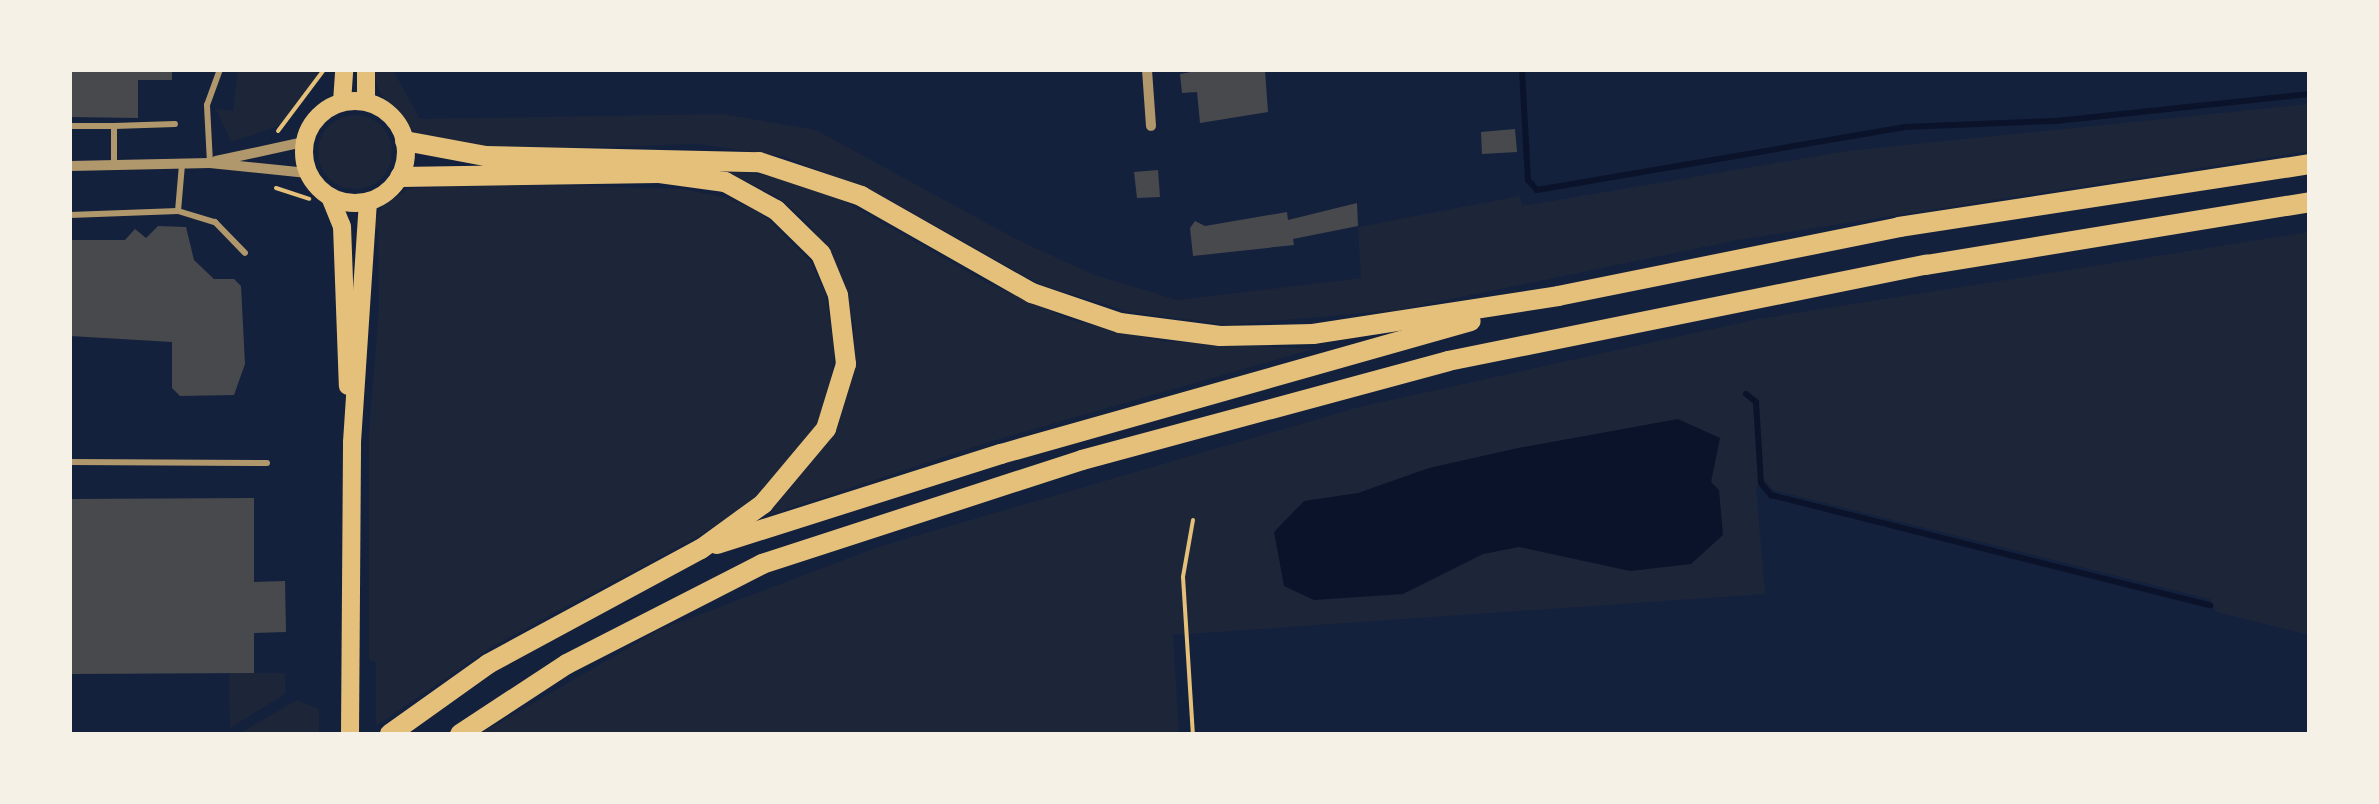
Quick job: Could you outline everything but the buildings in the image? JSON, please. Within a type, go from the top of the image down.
[{"type":"highway","points":[[406,140],[486,156],[759,162],[861,196],[1032,293],[1120,322],[1170,331],[1313,334],[1558,296],[1899,227],[2309,164]]},
{"type":"highway","points":[[390,734],[488,664],[701,549],[788,482],[833,413],[846,364],[845,330],[820,254],[776,210],[725,182],[658,173],[400,177]]},
{"type":"highway","points":[[460,734],[567,664],[762,564],[1082,460],[1448,361],[1926,265],[2309,202]]},
{"type":"highway","points":[[701,549],[1002,454],[1558,296]]},
{"type":"main road","points":[[342,102],[344,70]]},
{"type":"main road","points":[[366,70],[366,101]]},
{"type":"main road","points":[[325,205],[368,202],[400,177],[406,140],[391,115],[366,101],[342,102],[317,116],[304,142],[308,173],[325,205],[342,226],[352,442]]},
{"type":"main road","points":[[350,734],[352,442],[368,202]]},
{"type":"street","points":[[1147,70],[1151,126]]},
{"type":"street","points":[[70,166],[210,162],[304,142]]},
{"type":"street","points":[[210,162],[308,173]]},
{"type":"lane","points":[[210,162],[208,105],[220,70]]},
{"type":"lane","points":[[70,126],[175,124]]},
{"type":"lane","points":[[114,126],[114,164]]},
{"type":"lane","points":[[178,211],[182,163]]},
{"type":"lane","points":[[70,215],[178,211],[214,222],[245,253]]},
{"type":"lane","points":[[70,462],[267,464]]},
{"type":"path","points":[[274,148],[274,134],[323,70]]},
{"type":"path","points":[[273,172],[274,187],[325,205]]},
{"type":"path","points":[[1193,520],[1183,577],[1193,734]]},
{"type":"shaded area","points":[[238,70],[322,70],[279,126],[231,142],[216,109],[233,111]]},
{"type":"shaded area","points":[[372,70],[393,70],[420,119],[723,114],[816,130],[1016,239],[1092,274],[1177,300],[1361,278],[1358,227],[1520,196],[1522,206],[1847,151],[2309,104],[2309,151],[1738,240],[1398,310],[1229,325],[1129,312],[1039,284],[877,193],[785,157],[699,144],[486,150],[418,136],[380,93]]},
{"type":"shaded area","points":[[355,115],[381,126],[392,152],[381,178],[355,189],[329,178],[318,152],[329,126]]},
{"type":"shaded area","points":[[724,170],[771,176],[844,201],[991,285],[1071,320],[1162,341],[1314,349],[989,442],[769,515],[837,427],[854,366],[854,325],[834,261],[808,223],[777,197]]},
{"type":"shaded area","points":[[489,183],[683,189],[728,198],[762,214],[810,261],[825,292],[835,349],[830,389],[815,428],[759,495],[704,533],[493,646],[376,726],[376,662],[369,660],[369,432],[379,307],[378,229],[372,226],[382,207],[408,189]]},
{"type":"shaded area","points":[[2309,232],[2309,635],[2216,612],[2210,599],[1773,490],[1766,482],[1756,487],[1765,594],[1173,635],[1179,734],[480,734],[659,630],[878,547],[1359,407],[1758,319]]},
{"type":"shaded area","points":[[1678,419],[1720,438],[1711,482],[1719,490],[1723,535],[1691,564],[1630,571],[1519,547],[1483,554],[1403,594],[1314,600],[1284,586],[1274,532],[1304,501],[1358,493],[1429,468],[1518,448]]},
{"type":"shaded area","points":[[229,673],[285,673],[285,694],[230,728]]},
{"type":"shaded area","points":[[297,700],[319,709],[319,734],[238,734]]},
{"type":"waterway","points":[[1522,70],[1528,180],[1537,190],[1904,127],[2056,121],[2309,94]]},
{"type":"waterway","points":[[1746,394],[1756,402],[1761,483],[1771,495],[2210,605]]}]
